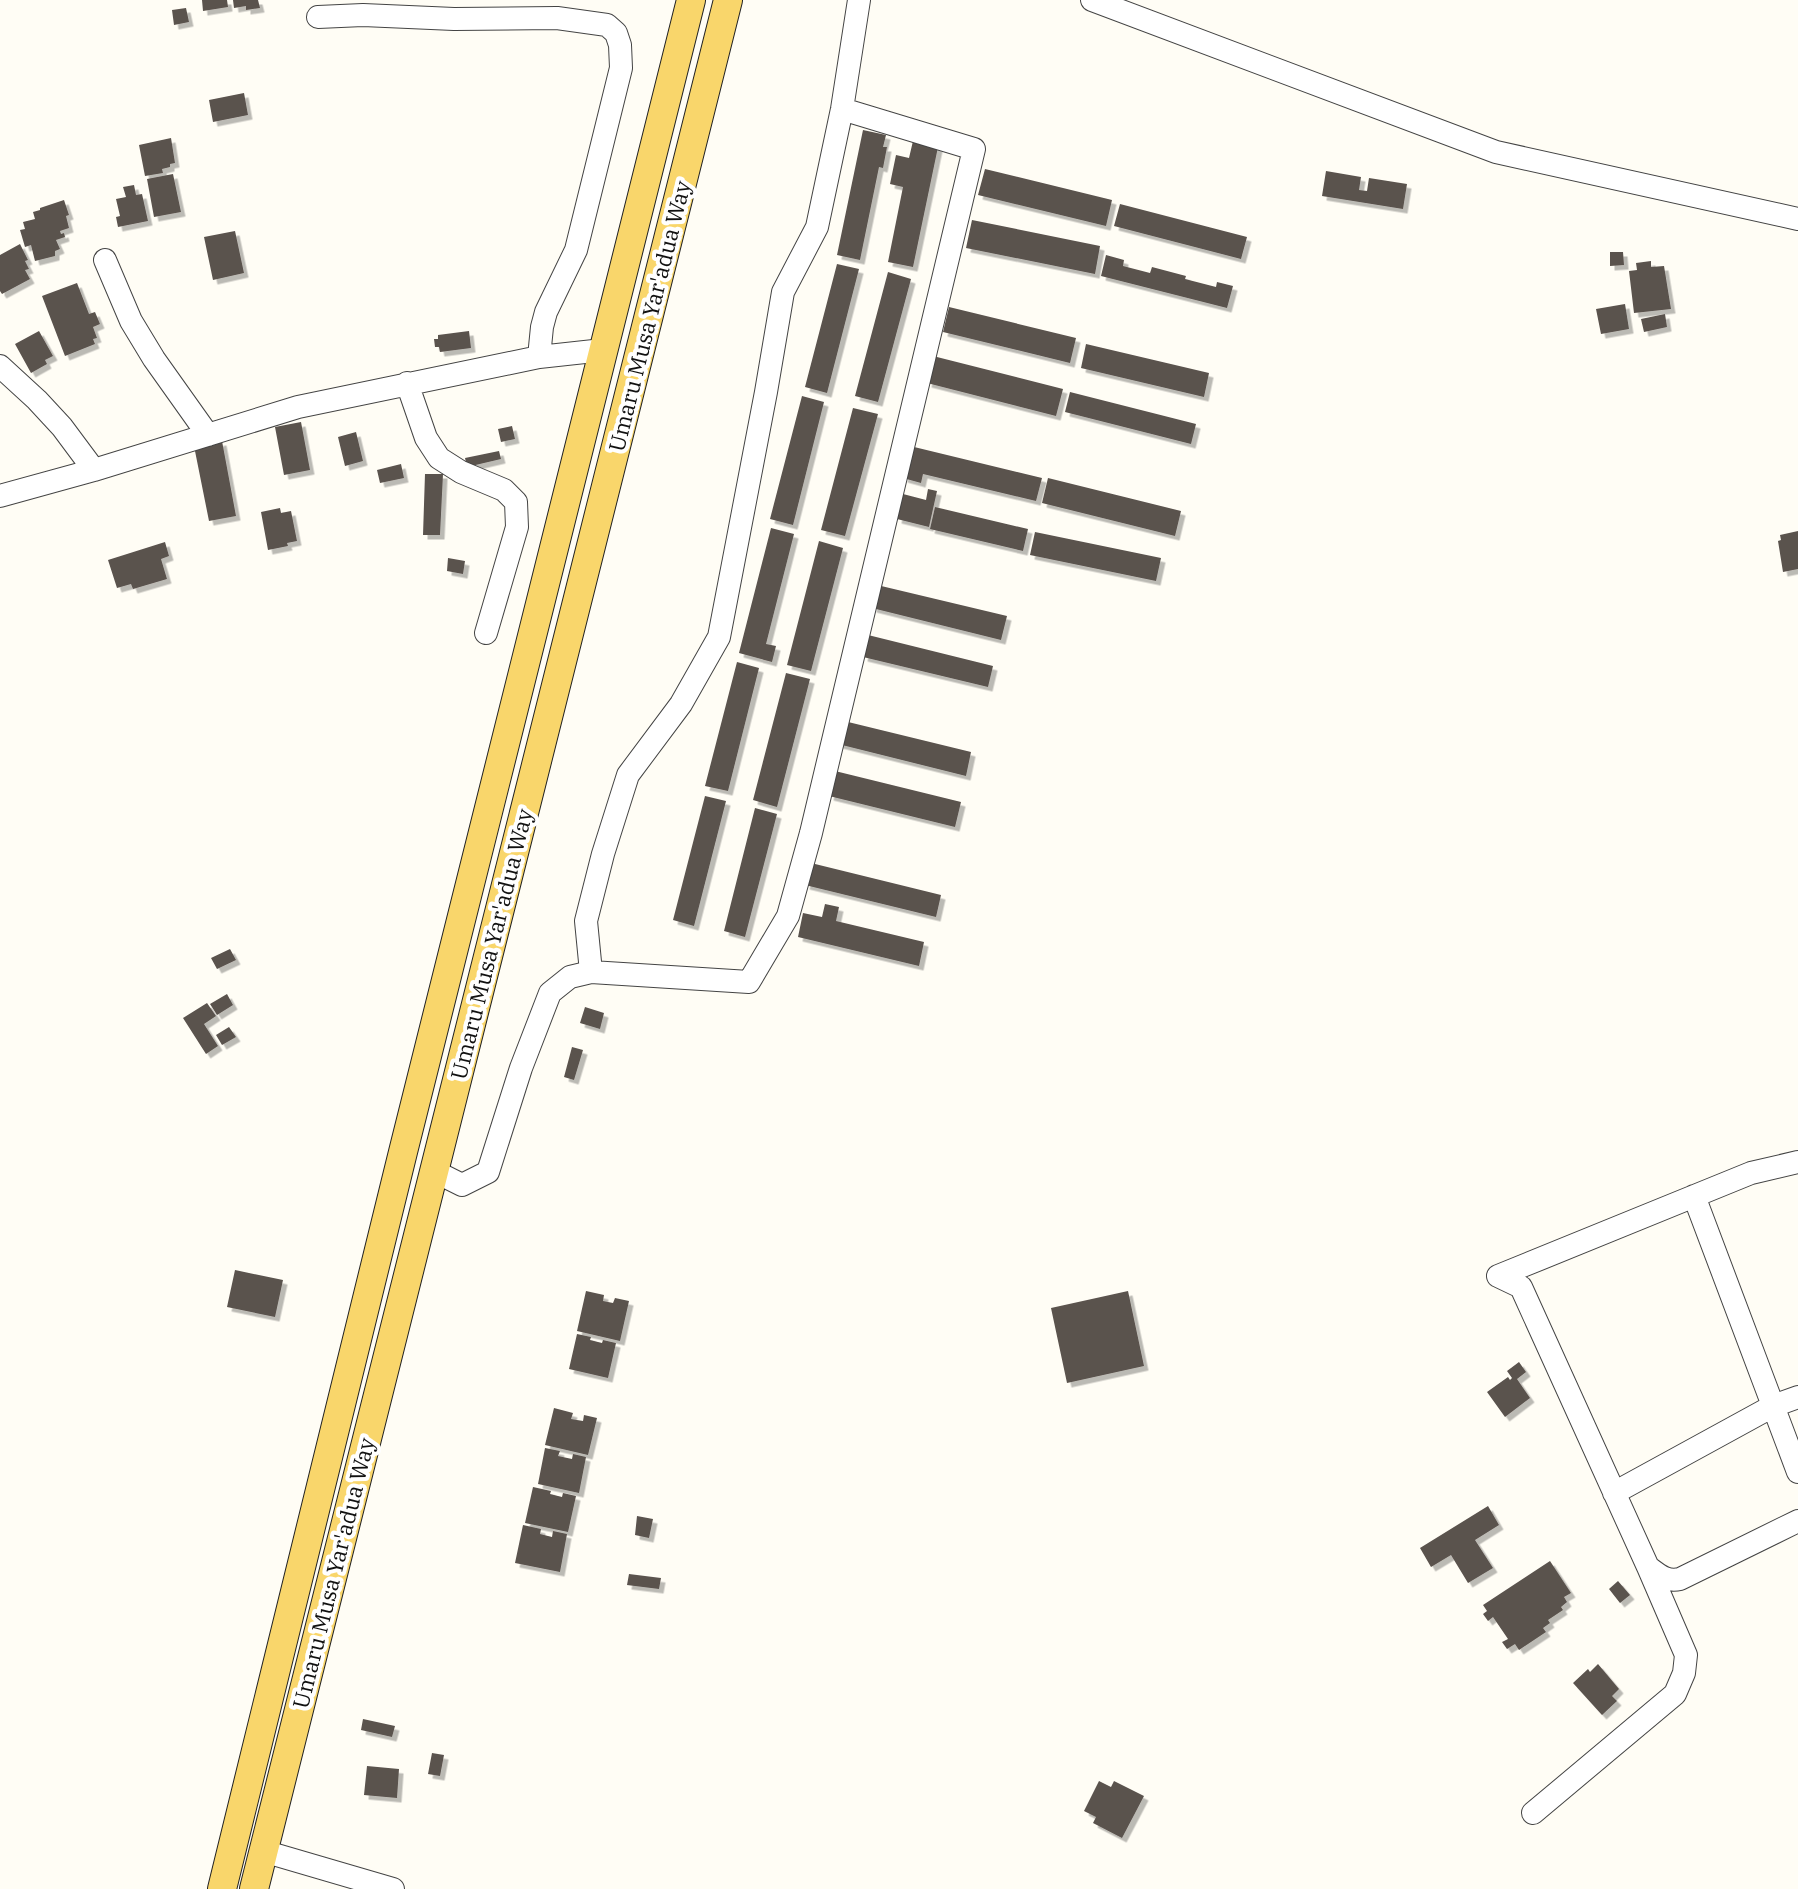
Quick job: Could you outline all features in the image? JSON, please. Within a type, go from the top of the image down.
[{"type":"main road","name":"Umaru Musa Yar'adua Way","points":[[222,1889],[691,0]]},
{"type":"main road","name":"Umaru Musa Yar'adua Way","points":[[254,1889],[728,0]]},
{"type":"street","points":[[591,972],[586,921],[628,775],[681,704],[719,637],[783,292],[817,227],[842,109],[859,0]]},
{"type":"street","points":[[1092,0],[1496,152],[1798,219]]},
{"type":"street","points":[[318,17],[363,15],[454,19],[520,9],[607,25],[616,33],[621,68],[576,250],[546,312],[539,357]]},
{"type":"street","points":[[434,1171],[462,1185],[488,1172],[521,1068],[550,993],[570,977],[591,972],[749,982],[788,916],[811,833],[974,149],[842,109]]},
{"type":"street","points":[[105,260],[131,321],[208,435]]},
{"type":"street","points":[[0,496],[298,407],[539,357],[603,350]]},
{"type":"street","points":[[0,366],[62,427],[94,470]]},
{"type":"street","points":[[407,383],[426,438],[439,458],[461,472],[504,490],[516,502],[517,527],[486,633]]},
{"type":"street","points":[[1533,1813],[1675,1694],[1684,1673],[1686,1655],[1521,1287],[1498,1276],[1751,1173],[1798,1162]]},
{"type":"street","points":[[1694,1196],[1798,1472]]},
{"type":"street","points":[[1614,1493],[1773,1406],[1798,1397]]},
{"type":"street","points":[[1648,1567],[1663,1578],[1671,1581],[1680,1579],[1798,1521]]},
{"type":"street","points":[[263,1851],[393,1889]]},
{"type":"building","points":[[202,0],[227,0],[228,7],[203,11]]},
{"type":"building","points":[[233,0],[258,0],[260,8],[234,8]]},
{"type":"building","points":[[186,8],[189,22],[174,25],[172,10]]},
{"type":"building","points":[[244,93],[248,115],[213,122],[209,100]]},
{"type":"building","points":[[863,130],[886,135],[883,147],[887,147],[883,168],[879,167],[860,260],[837,255]]},
{"type":"building","points":[[171,138],[175,163],[162,169],[163,173],[145,176],[139,145]]},
{"type":"building","points":[[913,141],[938,147],[913,267],[888,262],[903,187],[890,184],[896,155],[909,158]]},
{"type":"building","points":[[985,169],[1112,200],[1106,226],[978,195]]},
{"type":"building","points":[[1326,171],[1361,177],[1359,190],[1367,191],[1369,178],[1407,184],[1403,209],[1322,196]]},
{"type":"building","points":[[173,174],[181,212],[154,217],[147,179]]},
{"type":"building","points":[[134,185],[136,195],[142,194],[148,221],[118,227],[116,217],[120,216],[116,199],[126,197],[123,187]]},
{"type":"building","points":[[64,200],[69,228],[60,231],[65,237],[56,240],[60,249],[55,251],[55,256],[35,261],[31,245],[25,247],[20,230],[25,229],[23,222],[35,219],[33,212],[40,208]]},
{"type":"building","points":[[1120,204],[1247,237],[1241,259],[1114,226]]},
{"type":"building","points":[[972,220],[1100,246],[1095,274],[966,248]]},
{"type":"building","points":[[235,231],[244,273],[213,280],[204,237]]},
{"type":"building","points":[[20,244],[28,260],[25,261],[29,269],[25,270],[30,279],[2,294],[0,255]]},
{"type":"building","points":[[1610,252],[1623,252],[1624,265],[1610,266]]},
{"type":"building","points":[[1106,255],[1124,260],[1123,266],[1150,273],[1152,267],[1216,287],[1217,282],[1233,286],[1227,308],[1101,276]]},
{"type":"building","points":[[1651,261],[1651,267],[1664,266],[1671,309],[1634,313],[1629,271],[1637,270],[1636,263]]},
{"type":"building","points":[[837,264],[859,269],[827,393],[805,387]]},
{"type":"building","points":[[888,272],[911,279],[878,402],[855,396]]},
{"type":"building","points":[[77,283],[89,314],[95,312],[100,324],[93,327],[97,338],[93,339],[95,344],[65,356],[42,296]]},
{"type":"building","points":[[1625,304],[1629,329],[1601,334],[1596,309]]},
{"type":"building","points":[[949,307],[1076,338],[1070,363],[943,332]]},
{"type":"building","points":[[1665,314],[1667,327],[1644,332],[1641,319]]},
{"type":"building","points":[[39,331],[53,356],[45,360],[47,364],[31,373],[15,344]]},
{"type":"building","points":[[469,331],[471,348],[440,352],[439,347],[435,347],[434,339],[438,339],[438,335]]},
{"type":"building","points":[[1086,344],[1209,373],[1204,397],[1081,368]]},
{"type":"building","points":[[933,356],[1063,389],[1056,416],[927,383]]},
{"type":"building","points":[[1070,392],[1196,424],[1191,444],[1065,412]]},
{"type":"building","points":[[802,396],[824,402],[793,525],[770,519]]},
{"type":"building","points":[[853,408],[878,414],[845,536],[821,530]]},
{"type":"building","points":[[301,422],[310,470],[284,475],[275,427]]},
{"type":"building","points":[[512,426],[515,439],[501,442],[498,429]]},
{"type":"building","points":[[356,432],[363,461],[345,466],[338,437]]},
{"type":"building","points":[[222,441],[236,516],[209,521],[194,446]]},
{"type":"building","points":[[910,446],[1042,478],[1036,501],[923,474],[921,483],[903,478]]},
{"type":"building","points":[[499,451],[501,459],[467,467],[465,458]]},
{"type":"building","points":[[401,464],[404,478],[380,483],[377,470]]},
{"type":"building","points":[[425,474],[443,474],[440,535],[423,535]]},
{"type":"building","points":[[1048,478],[1181,511],[1175,536],[1042,503]]},
{"type":"building","points":[[928,489],[937,491],[929,527],[897,519],[903,494],[926,500]]},
{"type":"building","points":[[935,507],[1028,529],[1023,551],[930,529]]},
{"type":"building","points":[[280,508],[281,513],[291,511],[297,541],[268,550],[261,512]]},
{"type":"building","points":[[771,528],[794,534],[766,644],[776,646],[772,662],[739,653]]},
{"type":"building","points":[[1798,531],[1798,569],[1783,572],[1778,541],[1781,540],[1780,535]]},
{"type":"building","points":[[1035,532],[1161,558],[1156,581],[1030,555]]},
{"type":"building","points":[[819,541],[843,548],[811,671],[787,665]]},
{"type":"building","points":[[165,542],[169,556],[161,559],[167,579],[133,589],[131,584],[117,588],[108,560]]},
{"type":"building","points":[[448,558],[465,561],[463,574],[447,571]]},
{"type":"building","points":[[877,585],[1007,616],[1001,640],[872,608]]},
{"type":"building","points":[[868,635],[993,666],[988,687],[863,657]]},
{"type":"building","points":[[737,662],[759,668],[728,791],[705,786]]},
{"type":"building","points":[[786,673],[810,679],[777,807],[753,800]]},
{"type":"building","points":[[844,721],[971,752],[966,776],[838,744]]},
{"type":"building","points":[[835,771],[961,802],[955,827],[829,796]]},
{"type":"building","points":[[705,796],[726,801],[694,926],[673,920]]},
{"type":"building","points":[[755,808],[777,814],[745,937],[724,931]]},
{"type":"building","points":[[811,863],[941,895],[936,917],[805,885]]},
{"type":"building","points":[[825,904],[839,907],[836,921],[924,942],[919,966],[798,937],[803,913],[822,917]]},
{"type":"building","points":[[230,949],[236,960],[217,969],[211,958]]},
{"type":"building","points":[[227,994],[233,1005],[217,1015],[210,1004]]},
{"type":"building","points":[[207,1003],[216,1016],[204,1024],[218,1046],[206,1054],[183,1018]]},
{"type":"building","points":[[585,1007],[604,1013],[600,1029],[580,1023]]},
{"type":"building","points":[[229,1027],[236,1037],[222,1045],[216,1035]]},
{"type":"building","points":[[572,1047],[583,1050],[574,1080],[564,1077]]},
{"type":"building","points":[[235,1270],[283,1280],[275,1317],[227,1307]]},
{"type":"building","points":[[586,1291],[604,1295],[603,1301],[613,1303],[615,1298],[629,1301],[620,1341],[577,1331]]},
{"type":"building","points":[[1128,1291],[1144,1366],[1067,1383],[1051,1308]]},
{"type":"building","points":[[577,1334],[602,1343],[603,1340],[616,1343],[608,1378],[569,1369]]},
{"type":"building","points":[[1519,1362],[1526,1372],[1517,1379],[1530,1398],[1505,1417],[1487,1392],[1508,1377],[1510,1380],[1512,1378],[1507,1371]]},
{"type":"building","points":[[554,1408],[573,1413],[571,1419],[583,1421],[584,1415],[597,1418],[588,1455],[545,1445]]},
{"type":"building","points":[[545,1448],[560,1451],[558,1456],[572,1459],[573,1454],[586,1457],[579,1493],[538,1484]]},
{"type":"building","points":[[533,1487],[562,1497],[563,1493],[576,1496],[568,1532],[525,1523]]},
{"type":"building","points":[[1488,1506],[1499,1525],[1475,1540],[1493,1568],[1468,1583],[1451,1555],[1431,1567],[1420,1548]]},
{"type":"building","points":[[637,1516],[653,1519],[649,1538],[635,1535]]},
{"type":"building","points":[[523,1525],[541,1529],[540,1534],[552,1537],[553,1531],[567,1534],[560,1572],[515,1563]]},
{"type":"building","points":[[1550,1561],[1571,1593],[1564,1597],[1567,1602],[1561,1607],[1563,1610],[1548,1620],[1550,1623],[1543,1628],[1546,1632],[1519,1650],[1515,1644],[1507,1649],[1502,1642],[1508,1639],[1493,1617],[1488,1621],[1483,1614],[1487,1611],[1483,1605]]},
{"type":"building","points":[[629,1574],[661,1578],[659,1589],[627,1585]]},
{"type":"building","points":[[1618,1581],[1630,1595],[1620,1603],[1609,1589]]},
{"type":"building","points":[[1598,1664],[1619,1689],[1612,1696],[1617,1701],[1602,1715],[1573,1683]]},
{"type":"building","points":[[363,1719],[395,1726],[392,1737],[361,1730]]},
{"type":"building","points":[[432,1753],[444,1755],[440,1776],[428,1774]]},
{"type":"building","points":[[367,1766],[399,1769],[397,1798],[364,1795]]},
{"type":"building","points":[[1099,1781],[1111,1787],[1114,1781],[1144,1796],[1122,1838],[1093,1823],[1096,1817],[1084,1811]]}]
